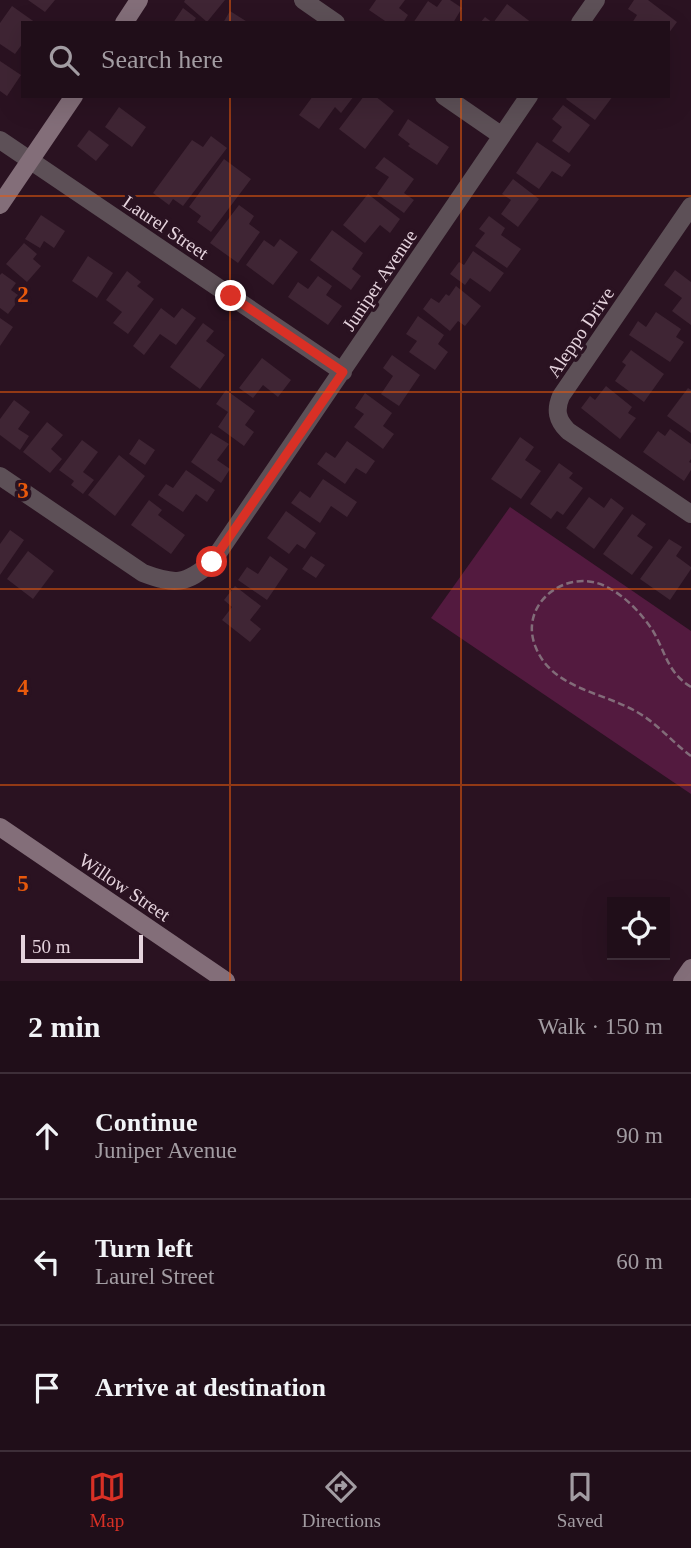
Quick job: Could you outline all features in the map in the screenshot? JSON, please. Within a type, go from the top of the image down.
[{"type":"street","points":[[125,21],[139,0]]},
{"type":"street","points":[[303,0],[333,21]]},
{"type":"street","points":[[581,21],[596,0]]},
{"type":"street","points":[[0,205],[73,98]]},
{"type":"street","points":[[447,98],[502,136]]},
{"type":"street","name":"Juniper Avenue","points":[[0,476],[143,573],[162,580],[183,581],[198,574],[212,562],[528,98]]},
{"type":"street","name":"Laurel Street","points":[[0,140],[343,372]]},
{"type":"street","name":"Aleppo Drive","points":[[691,206],[561,396],[557,414],[568,431],[691,514]]},
{"type":"street","name":"Willow Street","points":[[0,827],[226,981]]},
{"type":"street","points":[[682,981],[691,968]]},
{"type":"path","points":[[691,687],[670,668],[643,617],[627,600],[609,587],[593,581],[577,580],[562,584],[547,594],[538,606],[531,634],[543,661],[576,687],[643,715],[691,756]]},
{"type":"shaded area","points":[[510,507],[691,631],[691,794],[431,618]]},
{"type":"building","points":[[28,0],[55,0],[45,12]]},
{"type":"building","points":[[185,0],[225,0],[208,21],[184,2]]},
{"type":"building","points":[[376,0],[405,0],[399,8],[408,15],[404,21],[385,21],[369,10]]},
{"type":"building","points":[[442,0],[450,0],[462,8],[454,21],[414,21],[428,1],[437,7]]},
{"type":"building","points":[[634,0],[648,0],[677,22],[670,31],[670,21],[633,21],[637,15],[628,9]]},
{"type":"building","points":[[507,4],[529,21],[494,21]]},
{"type":"building","points":[[12,6],[33,21],[21,21],[21,46],[15,54],[0,44],[0,23]]},
{"type":"building","points":[[183,8],[196,18],[194,21],[174,21]]},
{"type":"building","points":[[230,11],[246,21],[224,21]]},
{"type":"building","points":[[0,61],[21,75],[7,96],[0,91]]},
{"type":"building","points":[[312,98],[352,98],[341,113],[335,107],[319,129],[299,115]]},
{"type":"building","points":[[362,98],[378,98],[394,111],[365,149],[339,129]]},
{"type":"building","points":[[567,98],[612,98],[595,120]]},
{"type":"building","points":[[563,105],[590,125],[569,153],[552,141],[562,127],[552,119]]},
{"type":"building","points":[[119,107],[146,127],[132,147],[105,127]]},
{"type":"building","points":[[408,119],[449,147],[437,165],[408,146],[410,144],[398,135]]},
{"type":"building","points":[[89,130],[109,145],[96,161],[77,146]]},
{"type":"building","points":[[211,136],[227,148],[183,206],[173,199],[169,205],[153,193],[192,140],[203,147]]},
{"type":"building","points":[[537,142],[571,165],[562,177],[552,171],[539,189],[516,173]]},
{"type":"building","points":[[384,157],[414,179],[404,193],[414,200],[404,213],[377,194],[389,177],[375,168]]},
{"type":"building","points":[[224,159],[251,179],[211,232],[197,222],[201,216],[189,207]]},
{"type":"building","points":[[513,179],[539,199],[518,227],[501,214],[511,200],[502,194]]},
{"type":"building","points":[[368,194],[400,219],[390,233],[380,225],[365,243],[343,225]]},
{"type":"building","points":[[239,205],[254,216],[249,224],[260,232],[238,263],[210,243]]},
{"type":"building","points":[[41,215],[65,231],[54,248],[44,241],[40,248],[25,239]]},
{"type":"building","points":[[489,216],[505,228],[501,235],[521,249],[507,268],[475,246],[485,233],[479,229]]},
{"type":"building","points":[[332,230],[363,253],[352,269],[361,276],[351,290],[310,260]]},
{"type":"building","points":[[280,239],[298,252],[273,285],[246,265],[264,240],[274,247]]},
{"type":"building","points":[[24,243],[37,254],[33,259],[41,266],[27,282],[6,264]]},
{"type":"building","points":[[473,251],[504,273],[490,292],[470,278],[465,285],[450,274],[459,262],[464,265]]},
{"type":"building","points":[[88,256],[113,273],[97,298],[72,281]]},
{"type":"building","points":[[675,270],[691,282],[691,325],[672,311],[682,298],[664,285]]},
{"type":"building","points":[[127,271],[141,282],[137,286],[154,299],[128,334],[113,323],[122,312],[106,300]]},
{"type":"building","points":[[2,273],[16,283],[11,290],[21,297],[8,314],[0,308]]},
{"type":"building","points":[[318,276],[332,286],[326,295],[342,306],[328,325],[288,297],[298,282],[308,289]]},
{"type":"building","points":[[456,286],[481,306],[465,326],[458,321],[450,331],[423,309],[431,298],[439,303],[446,294],[449,296]]},
{"type":"building","points":[[161,308],[174,318],[182,308],[196,318],[176,345],[160,334],[144,355],[133,346]]},
{"type":"building","points":[[656,312],[681,329],[676,337],[684,342],[670,362],[629,335],[638,321],[646,327]]},
{"type":"building","points":[[418,316],[444,335],[438,344],[448,352],[435,370],[409,352],[417,341],[406,334]]},
{"type":"building","points":[[0,318],[13,327],[0,346]]},
{"type":"building","points":[[203,323],[214,331],[206,341],[225,355],[200,389],[170,367]]},
{"type":"building","points":[[631,350],[664,374],[644,402],[615,381],[626,365],[622,362]]},
{"type":"building","points":[[392,355],[420,375],[399,406],[381,394],[393,376],[383,368]]},
{"type":"building","points":[[262,358],[291,380],[278,397],[263,385],[253,398],[239,388]]},
{"type":"building","points":[[606,386],[632,407],[628,413],[636,418],[620,439],[581,408],[590,396],[595,400]]},
{"type":"building","points":[[688,388],[691,390],[691,433],[667,416]]},
{"type":"building","points":[[226,390],[255,411],[245,425],[254,432],[244,446],[218,427],[228,412],[216,404]]},
{"type":"building","points":[[365,393],[392,413],[383,426],[394,434],[383,449],[354,427],[364,414],[355,408]]},
{"type":"building","points":[[14,400],[30,412],[18,429],[29,436],[20,450],[0,435],[0,419]]},
{"type":"building","points":[[47,422],[63,435],[51,449],[62,459],[50,473],[23,452]]},
{"type":"building","points":[[670,429],[691,444],[691,470],[684,481],[643,452],[658,431],[665,436]]},
{"type":"building","points":[[211,433],[229,444],[217,460],[230,469],[221,483],[191,462]]},
{"type":"building","points":[[520,437],[534,447],[525,460],[541,471],[521,499],[491,479]]},
{"type":"building","points":[[139,439],[155,450],[145,465],[129,454]]},
{"type":"building","points":[[82,440],[98,452],[83,472],[94,480],[83,494],[71,485],[74,481],[59,470]]},
{"type":"building","points":[[347,441],[375,461],[366,474],[356,468],[345,484],[317,464],[326,452],[335,458]]},
{"type":"building","points":[[119,455],[145,476],[115,516],[88,495]]},
{"type":"building","points":[[559,463],[573,473],[569,478],[583,488],[563,515],[557,511],[551,519],[530,504]]},
{"type":"building","points":[[186,470],[215,490],[207,502],[196,494],[183,512],[158,495],[166,484],[173,488]]},
{"type":"building","points":[[323,479],[357,502],[347,517],[331,506],[320,523],[291,503],[300,491],[310,498]]},
{"type":"building","points":[[589,497],[604,508],[611,498],[624,508],[594,549],[566,528]]},
{"type":"building","points":[[149,500],[162,510],[158,515],[185,535],[171,554],[131,525]]},
{"type":"building","points":[[286,511],[316,533],[305,549],[297,544],[289,554],[267,538]]},
{"type":"building","points":[[632,514],[646,524],[637,536],[653,547],[632,575],[603,554]]},
{"type":"building","points":[[10,530],[24,540],[0,575],[0,544]]},
{"type":"building","points":[[669,539],[682,547],[676,556],[691,567],[670,600],[640,579]]},
{"type":"building","points":[[28,551],[54,571],[33,599],[7,579]]},
{"type":"building","points":[[270,556],[288,569],[267,600],[238,580],[247,567],[258,574]]},
{"type":"building","points":[[311,556],[325,565],[316,578],[302,569]]},
{"type":"building","points":[[235,586],[261,606],[250,620],[261,629],[250,642],[222,620],[232,607],[224,600]]},
{"type":"route","points":[[212,562],[343,372],[231,296]]}]
